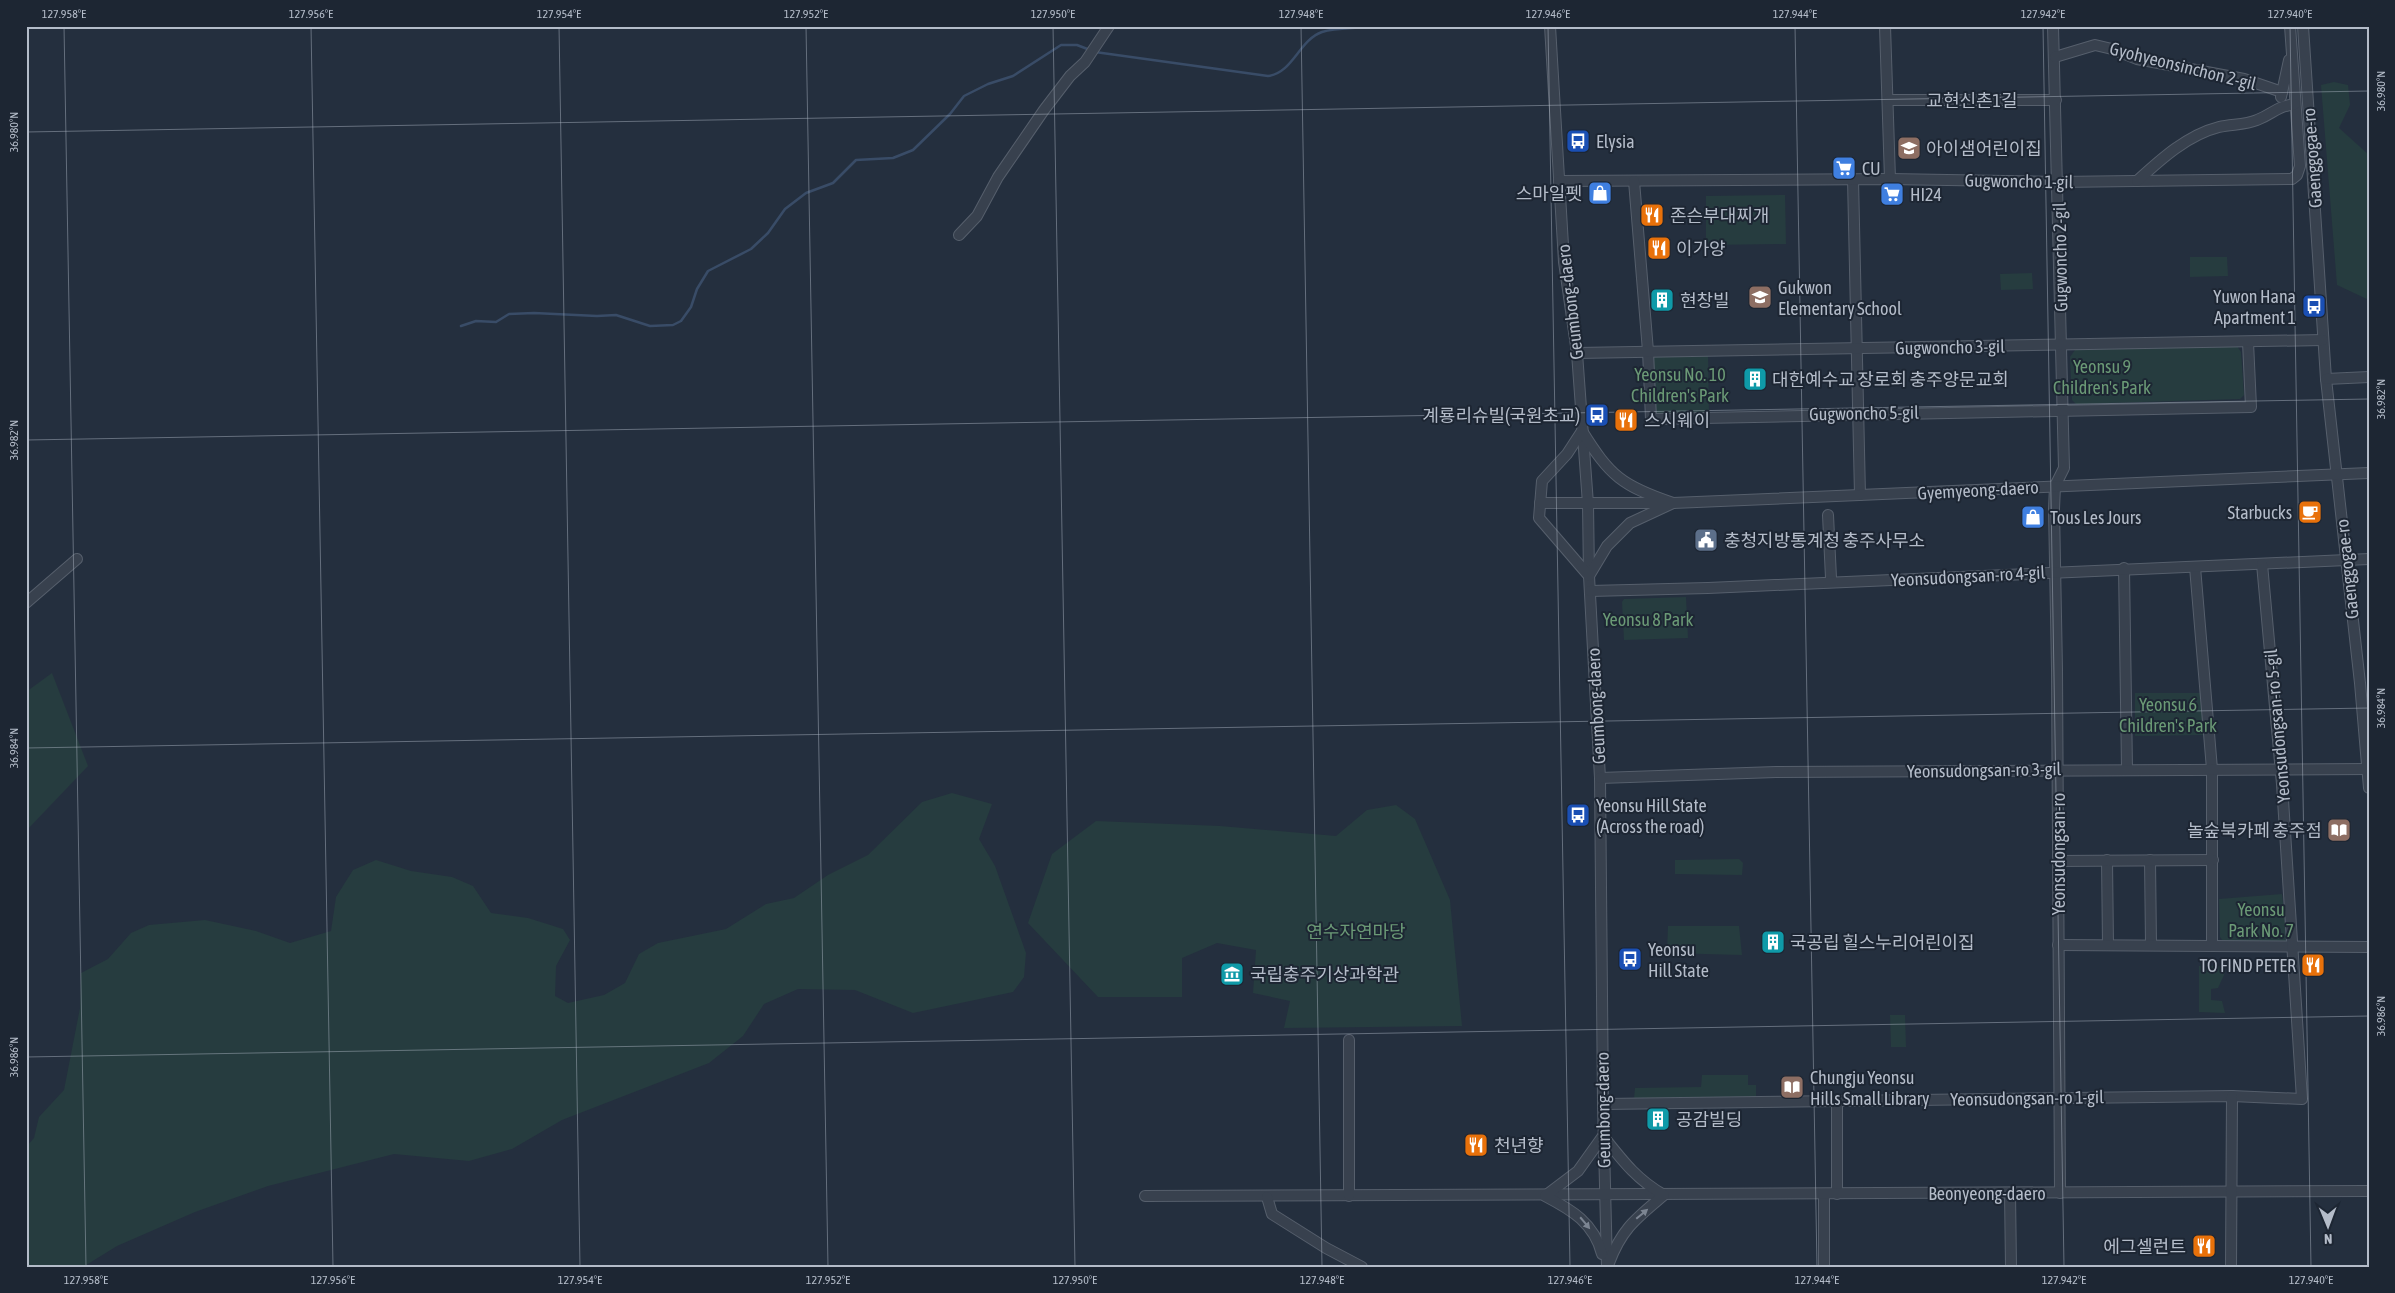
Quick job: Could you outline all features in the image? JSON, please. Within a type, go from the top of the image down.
[{"type":"street","points":[[959,235],[977,216],[998,177],[1044,110],[1089,56],[1109,26]]},
{"type":"street","name":"Geumbong-daero","points":[[1550,26],[1564,262],[1577,353],[1588,504],[1589,576],[1600,778],[1603,1136],[1607,1267]]},
{"type":"street","points":[[1885,26],[1890,179]]},
{"type":"street","name":"Gugwoncho 2-gil","points":[[2053,26],[2064,468],[2055,486]]},
{"type":"street","name":"Gugwoncho 1-gil","points":[[1559,181],[1890,179],[2058,182],[2292,180],[2297,175],[2300,166],[2290,26]]},
{"type":"street","name":"Gaenggogae-ro","points":[[2303,26],[2326,379],[2369,788]]},
{"type":"street","points":[[2280,106],[2292,44]]},
{"type":"street","name":"Gyohyeonsinchon 2-gil","points":[[2055,57],[2095,45],[2112,48],[2137,59],[2244,79],[2282,92]]},
{"type":"street","name":"교현신촌1길","points":[[1888,100],[2056,100]]},
{"type":"street","points":[[2137,181],[2180,146],[2219,127],[2258,120],[2280,106],[2295,104]]},
{"type":"street","points":[[1853,179],[1860,495]]},
{"type":"street","name":"Gugwoncho 5-gil","points":[[1634,181],[1648,352],[1651,419],[2063,409],[2251,407],[2248,342]]},
{"type":"street","name":"Gugwoncho 3-gil","points":[[1577,353],[2323,340]]},
{"type":"street","points":[[2326,379],[2369,377]]},
{"type":"street","points":[[1582,431],[1604,465],[1613,474],[1649,495],[1673,503],[1630,523],[1608,546],[1589,576],[1539,518],[1542,481],[1567,454],[1582,431]]},
{"type":"street","name":"Gyemyeong-daero","points":[[1540,504],[1673,503],[2369,472]]},
{"type":"street","name":"Yeonsudongsan-ro","points":[[2055,486],[2060,1193]]},
{"type":"street","points":[[1828,515],[1831,578]]},
{"type":"street","points":[[26,603],[77,559]]},
{"type":"street","name":"Yeonsudongsan-ro 4-gil","points":[[1590,591],[1708,588],[2124,568],[2195,567],[2369,559]]},
{"type":"street","name":"Yeonsudongsan-ro 5-gil","points":[[2262,564],[2281,770],[2302,1098]]},
{"type":"street","points":[[2195,567],[2212,769],[2212,945]]},
{"type":"street","points":[[2124,568],[2128,769]]},
{"type":"street","name":"Yeonsudongsan-ro 3-gil","points":[[1600,778],[1769,772],[2057,769],[2368,769]]},
{"type":"street","points":[[2107,860],[2108,945]]},
{"type":"street","points":[[2150,860],[2151,945]]},
{"type":"street","points":[[2058,861],[2213,860]]},
{"type":"street","points":[[2058,945],[2369,947]]},
{"type":"street","points":[[1349,1040],[1349,1196]]},
{"type":"street","points":[[2230,1267],[2232,1096]]},
{"type":"street","name":"Yeonsudongsan-ro 1-gil","points":[[1603,1104],[2232,1096],[2302,1098]]},
{"type":"street","points":[[1836,1194],[1837,1101]]},
{"type":"street","points":[[1603,1136],[1631,1172],[1645,1184],[1664,1195],[1632,1222],[1617,1242],[1607,1267],[1598,1240],[1585,1222],[1577,1213],[1546,1196],[1578,1172],[1603,1136]]},
{"type":"street","name":"Beonyeong-daero","points":[[1145,1196],[1605,1196],[2369,1191]]},
{"type":"street","points":[[2010,1193],[2011,1267]]},
{"type":"street","points":[[1824,1194],[1824,1267]]},
{"type":"street","points":[[1267,1197],[1272,1214],[1326,1248],[1362,1267]]},
{"type":"green space","points":[[2334,82],[2348,85],[2350,105],[2339,128],[2369,155],[2369,300],[2337,285],[2321,85]]},
{"type":"green space","points":[[1785,195],[1786,244],[1706,245],[1706,196]]},
{"type":"green space","points":[[2190,257],[2227,257],[2228,276],[2190,277]]},
{"type":"green space","points":[[2032,273],[2033,289],[2001,290],[2000,274]]},
{"type":"green space","name":"Yeonsu 9 Children's Park","points":[[2237,346],[2241,352],[2244,395],[2240,399],[2076,404],[2072,400],[2070,357],[2075,350]]},
{"type":"green space","name":"Yeonsu No. 10 Children's Park","points":[[1708,352],[1709,414],[1656,416],[1653,413],[1652,357],[1656,353]]},
{"type":"green space","name":"Yeonsu 8 Park","points":[[1686,597],[1688,638],[1624,640],[1622,602],[1624,599]]},
{"type":"green space","points":[[52,673],[88,766],[26,831],[26,692]]},
{"type":"green space","name":"Yeonsu 6 Children's Park","points":[[2135,693],[2200,693],[2204,735],[2135,736]]},
{"type":"green space","points":[[952,793],[992,804],[979,839],[995,866],[1026,953],[1024,977],[1013,992],[913,1013],[855,990],[798,989],[764,1004],[743,1036],[709,1063],[562,1120],[512,1149],[469,1161],[394,1154],[268,1186],[195,1212],[117,1246],[83,1267],[26,1267],[26,1147],[34,1138],[39,1117],[64,1090],[80,1008],[81,973],[108,959],[131,933],[149,925],[205,920],[256,931],[290,943],[331,931],[336,897],[353,870],[376,860],[411,871],[452,877],[473,886],[491,913],[528,918],[563,929],[570,940],[556,966],[555,996],[568,1003],[604,995],[625,983],[639,954],[658,943],[726,929],[766,904],[794,898],[828,875],[868,855],[922,802]]},
{"type":"green space","name":"연수자연마당","points":[[1396,805],[1415,819],[1450,900],[1462,1026],[1284,1028],[1290,1001],[1253,993],[1256,950],[1217,943],[1182,958],[1182,997],[1098,997],[1028,923],[1052,854],[1096,821],[1220,826],[1336,836],[1367,810]]},
{"type":"green space","points":[[1739,859],[1743,863],[1742,875],[1675,874],[1675,860]]},
{"type":"green space","name":"Yeonsu Park No. 7","points":[[2282,894],[2287,940],[2283,943],[2223,941],[2220,937],[2219,899]]},
{"type":"green space","points":[[1668,926],[1739,926],[1742,955],[1667,953]]},
{"type":"green space","points":[[2199,966],[2225,966],[2224,975],[2218,988],[2211,989],[2211,1000],[2222,1001],[2225,1013],[2199,1012]]},
{"type":"green space","points":[[1890,1015],[1905,1015],[1906,1047],[1891,1047]]},
{"type":"green space","points":[[1702,1075],[1748,1075],[1748,1085],[1756,1085],[1756,1098],[1634,1099],[1635,1088],[1701,1087]]},
{"type":"waterway","points":[[1095,52],[1268,76],[1277,74],[1284,69],[1307,42],[1322,32],[1334,29],[1374,26]]},
{"type":"waterway","points":[[461,326],[476,321],[496,322],[509,314],[534,313],[616,315],[650,326],[673,325],[681,321],[691,307],[697,289],[708,271],[751,249],[768,233],[785,209],[806,193],[833,183],[856,160],[893,158],[913,150],[950,114],[964,96],[988,84],[1013,76],[1061,45],[1077,45],[1090,50]]},
{"type":"place","name":"Elysia","points":[[1578,141]]},
{"type":"place","name":"아이샘어린이집","points":[[1909,148]]},
{"type":"place","name":"CU","points":[[1844,168]]},
{"type":"place","name":"스마일펫","points":[[1600,193]]},
{"type":"place","name":"HI24","points":[[1892,194]]},
{"type":"place","name":"존슨부대찌개","points":[[1652,215]]},
{"type":"place","name":"이가양","points":[[1659,248]]},
{"type":"place","name":"Gukwon Elementary School","points":[[1760,297]]},
{"type":"place","name":"현창빌","points":[[1662,300]]},
{"type":"place","name":"Yuwon Hana Apartment 1","points":[[2314,306]]},
{"type":"place","name":"대한예수교 장로회 충주양문교회","points":[[1755,379]]},
{"type":"place","name":"계룡리슈빌(국원초교)","points":[[1597,415]]},
{"type":"place","name":"스시웨이","points":[[1626,420]]},
{"type":"place","name":"Starbucks","points":[[2310,512]]},
{"type":"place","name":"Tous Les Jours","points":[[2033,517]]},
{"type":"place","name":"충청지방통계청 충주사무소","points":[[1706,540]]},
{"type":"place","name":"Yeonsu Hill State (Across the road)","points":[[1578,815]]},
{"type":"place","name":"놀숲북카페 충주점","points":[[2339,830]]},
{"type":"place","name":"국공립 힐스누리어린이집","points":[[1773,942]]},
{"type":"place","name":"Yeonsu Hill State","points":[[1630,959]]},
{"type":"place","name":"TO FIND PETER","points":[[2313,965]]},
{"type":"place","name":"국립충주기상과학관","points":[[1232,974]]},
{"type":"place","name":"Chungju Yeonsu Hills Small Library","points":[[1792,1087]]},
{"type":"place","name":"공감빌딩","points":[[1658,1119]]},
{"type":"place","name":"천년향","points":[[1476,1145]]},
{"type":"place","name":"에그셀런트","points":[[2204,1246]]}]
